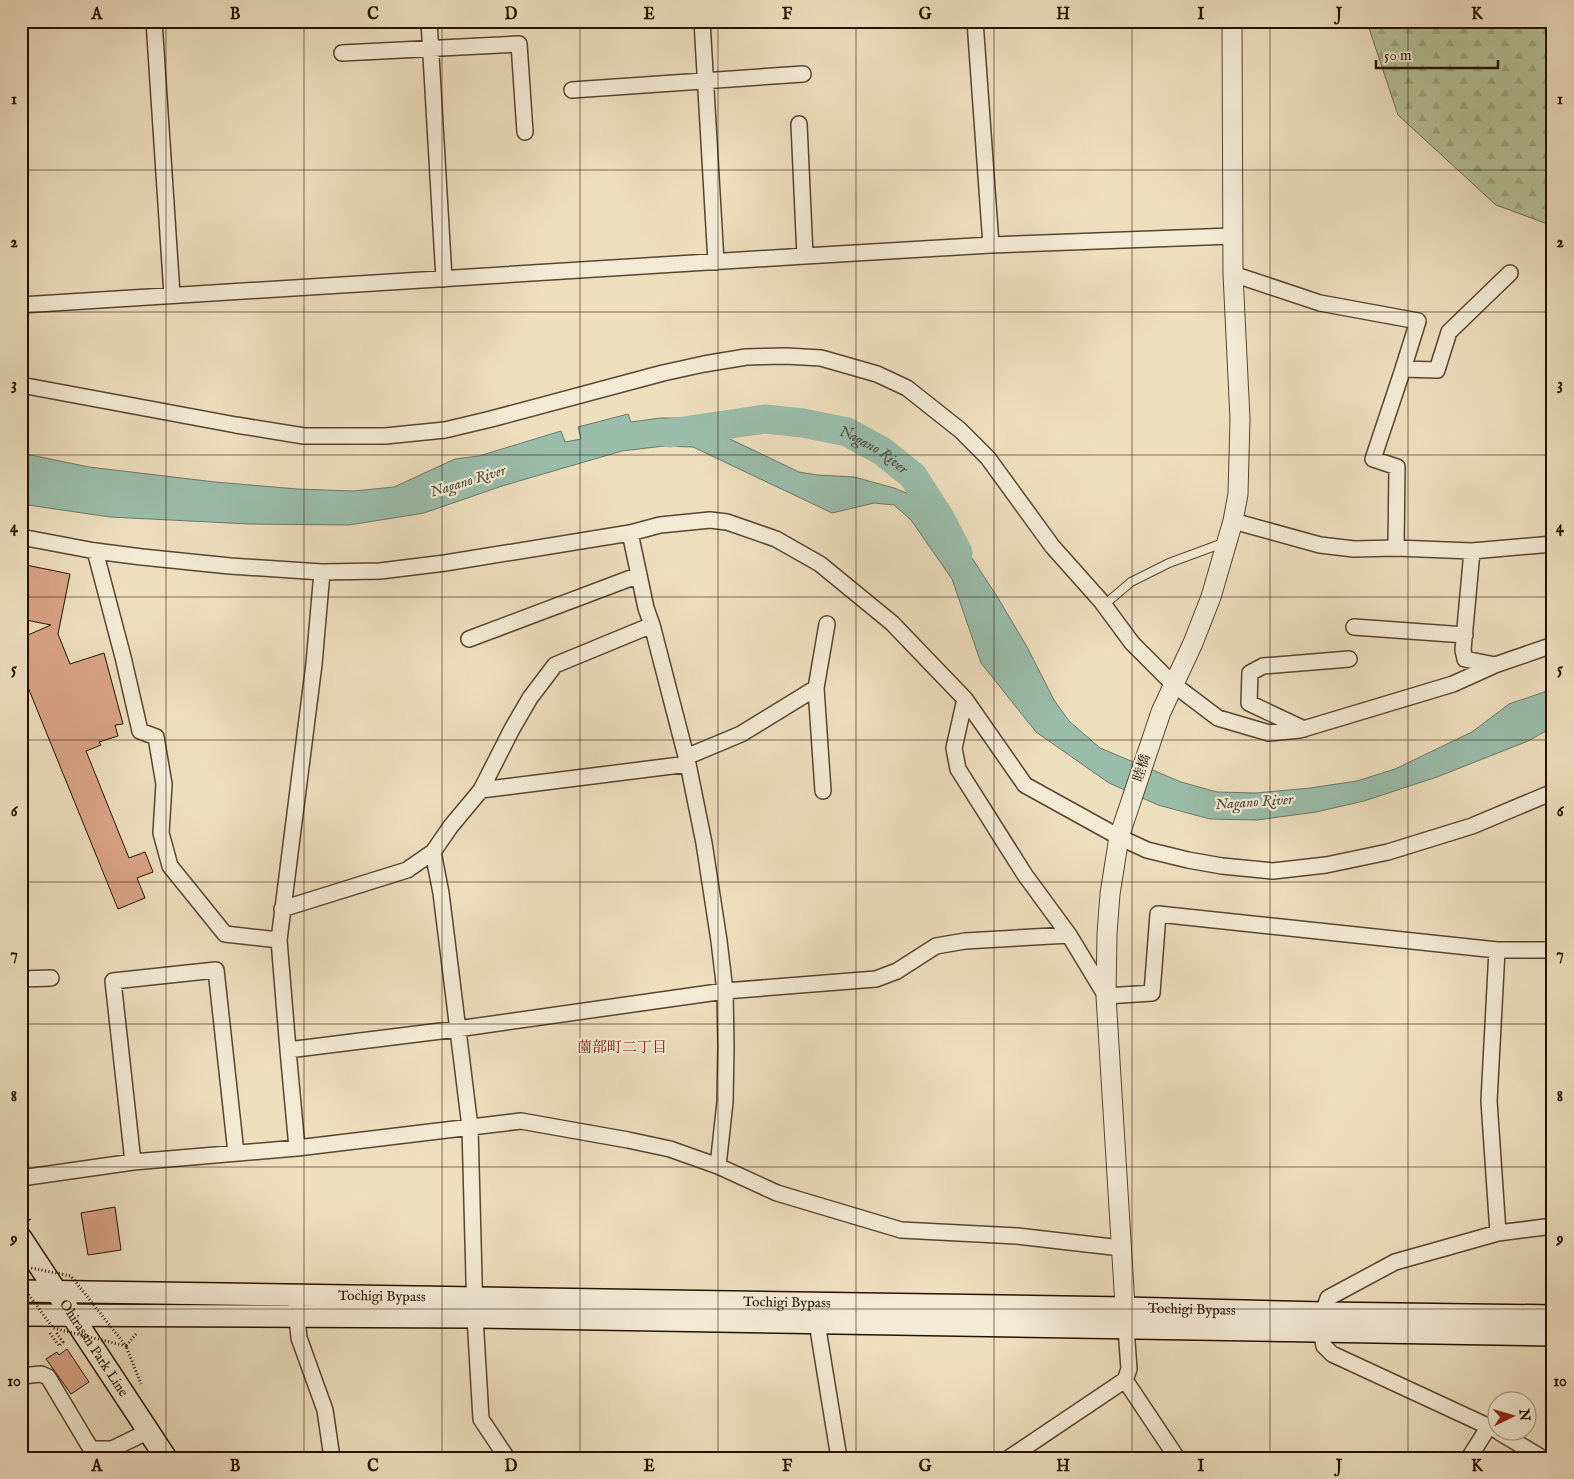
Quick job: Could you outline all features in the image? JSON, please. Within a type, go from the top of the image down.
[{"type":"main road","name":"Ohirasan Park Line","points":[[27,1232],[56,1291],[166,1458]]},
{"type":"main road","name":"Tochigi Bypass","points":[[21,1291],[295,1296],[475,1308],[817,1324],[1125,1318]]},
{"type":"main road","name":"Tochigi Bypass","points":[[21,1315],[297,1318],[475,1308],[1322,1322],[1553,1335]]},
{"type":"main road","name":"Tochigi Bypass","points":[[1322,1322],[1553,1316]]},
{"type":"street","points":[[154,21],[172,295]]},
{"type":"street","points":[[429,21],[444,279]]},
{"type":"street","points":[[702,21],[716,262]]},
{"type":"street","points":[[975,21],[991,245]]},
{"type":"street","name":"睦橋","points":[[1125,1318],[1106,996],[1110,894],[1121,831],[1161,712],[1194,643],[1214,588],[1228,542],[1238,494],[1240,419],[1232,236],[1232,21]]},
{"type":"street","points":[[342,53],[519,44],[525,132]]},
{"type":"street","points":[[572,90],[803,74]]},
{"type":"street","points":[[799,124],[805,256]]},
{"type":"street","points":[[21,306],[172,295],[991,245],[1232,236]]},
{"type":"street","points":[[1233,274],[1320,303],[1418,320],[1404,369],[1373,459],[1397,467],[1396,548]]},
{"type":"street","points":[[1404,369],[1437,370],[1450,332],[1510,274]]},
{"type":"street","points":[[21,385],[304,436],[385,436],[455,428],[663,373],[746,357],[786,356],[821,358],[877,374],[907,388],[960,430],[988,458],[1052,546],[1104,605],[1132,643],[1173,684],[1218,718],[1270,733],[1304,729],[1453,684],[1495,665],[1553,645]]},
{"type":"street","points":[[21,537],[95,551],[230,566],[322,572],[380,571],[445,563],[630,533],[660,525],[710,520],[727,522],[776,539],[820,564],[892,623],[965,699],[1025,786],[1121,831],[1147,850],[1222,866],[1273,871],[1326,865],[1388,852],[1472,826],[1553,792]]},
{"type":"street","points":[[1233,521],[1320,545],[1354,549],[1472,550],[1553,544]]},
{"type":"street","points":[[630,533],[646,608],[687,760],[714,900],[725,991],[725,1102],[718,1166]]},
{"type":"street","points":[[1472,550],[1463,650],[1465,659],[1495,665]]},
{"type":"street","points":[[95,551],[140,732],[156,737],[164,784],[161,833],[170,866],[225,934],[279,940]]},
{"type":"street","points":[[296,1148],[279,940],[314,664],[322,572]]},
{"type":"street","points":[[469,639],[639,575]]},
{"type":"street","points":[[823,791],[816,688],[827,624]]},
{"type":"street","points":[[282,909],[407,870],[433,852],[451,826],[481,790],[530,698],[555,665],[652,625]]},
{"type":"street","points":[[1354,627],[1465,634]]},
{"type":"street","points":[[1304,729],[1249,704],[1250,673],[1263,666],[1349,659]]},
{"type":"street","points":[[481,790],[687,760],[742,734],[816,688]]},
{"type":"street","points":[[965,699],[954,748],[958,769],[1025,875],[1069,935],[1106,996],[1152,994],[1158,914],[1497,950],[1553,950]]},
{"type":"street","points":[[433,852],[470,1127],[475,1308],[481,1420],[507,1458]]},
{"type":"street","points":[[288,1050],[457,1029],[725,991],[876,979],[897,971],[936,946],[965,941],[1069,935]]},
{"type":"street","points":[[1497,950],[1490,1101],[1498,1233]]},
{"type":"street","points":[[133,1162],[113,981],[216,970],[236,1154]]},
{"type":"street","points":[[21,979],[51,978]]},
{"type":"street","points":[[21,1178],[133,1162],[296,1148],[521,1122],[670,1149],[718,1166],[777,1193],[901,1230],[1017,1236],[1121,1248]]},
{"type":"street","points":[[1486,1425],[1332,1354],[1324,1346],[1322,1322],[1328,1298],[1395,1262],[1498,1233],[1553,1226]]},
{"type":"street","points":[[295,1296],[299,1338],[325,1410],[332,1458]]},
{"type":"street","points":[[1009,1458],[1125,1380],[1128,1369],[1125,1318]]},
{"type":"street","points":[[817,1324],[840,1458]]},
{"type":"street","points":[[21,1376],[41,1374],[48,1377],[91,1449],[112,1449],[149,1431]]},
{"type":"street","points":[[1125,1380],[1177,1458]]},
{"type":"street","points":[[1469,1458],[1486,1439]]},
{"type":"street","points":[[1516,1442],[1542,1458]]},
{"type":"lane","points":[[1104,605],[1131,582],[1169,563],[1228,542]]},
{"type":"path","points":[[23,1211],[27,1232]]},
{"type":"path","points":[[21,1266],[80,1277]]},
{"type":"path","points":[[66,1269],[126,1346],[144,1392]]},
{"type":"path","points":[[21,1284],[63,1342],[60,1346],[49,1333]]},
{"type":"path","points":[[53,1328],[126,1346]]},
{"type":"path","points":[[126,1346],[135,1334],[144,1333]]},
{"type":"green space","points":[[1553,21],[1553,226],[1496,205],[1398,115],[1367,22]]},
{"type":"water","points":[[628,414],[631,422],[660,418],[686,418],[799,472],[854,477],[894,488],[922,499],[959,538],[998,598],[1027,647],[1054,700],[1069,721],[1100,748],[1181,782],[1217,792],[1256,793],[1357,781],[1395,769],[1472,732],[1509,704],[1553,689],[1553,727],[1528,741],[1437,777],[1364,801],[1316,812],[1257,820],[1210,819],[1158,805],[1109,783],[1036,732],[981,663],[952,579],[911,520],[894,505],[874,503],[832,513],[693,447],[664,446],[622,451],[502,486],[424,513],[349,525],[250,524],[110,517],[21,504],[21,453],[89,467],[215,482],[297,489],[354,491],[394,487],[455,459],[479,456],[561,431],[565,442],[581,439],[578,427]]},
{"type":"building","points":[[21,564],[70,574],[58,634],[70,664],[104,653],[123,724],[115,725],[118,736],[99,742],[101,745],[86,751],[129,858],[145,852],[153,872],[137,878],[145,898],[118,909],[21,670],[21,638],[51,625],[21,619]]},
{"type":"building","points":[[115,1207],[121,1250],[88,1255],[81,1213]]},
{"type":"building","points":[[67,1349],[89,1382],[71,1394],[46,1359],[57,1352],[59,1355]]},
{"type":"waterway","name":"Nagano River","points":[[670,433],[765,419],[803,423],[847,432],[882,451],[913,476],[940,518],[958,553]]},
{"type":"district","name":"薗部町二丁目","points":[[622,1047]]}]
